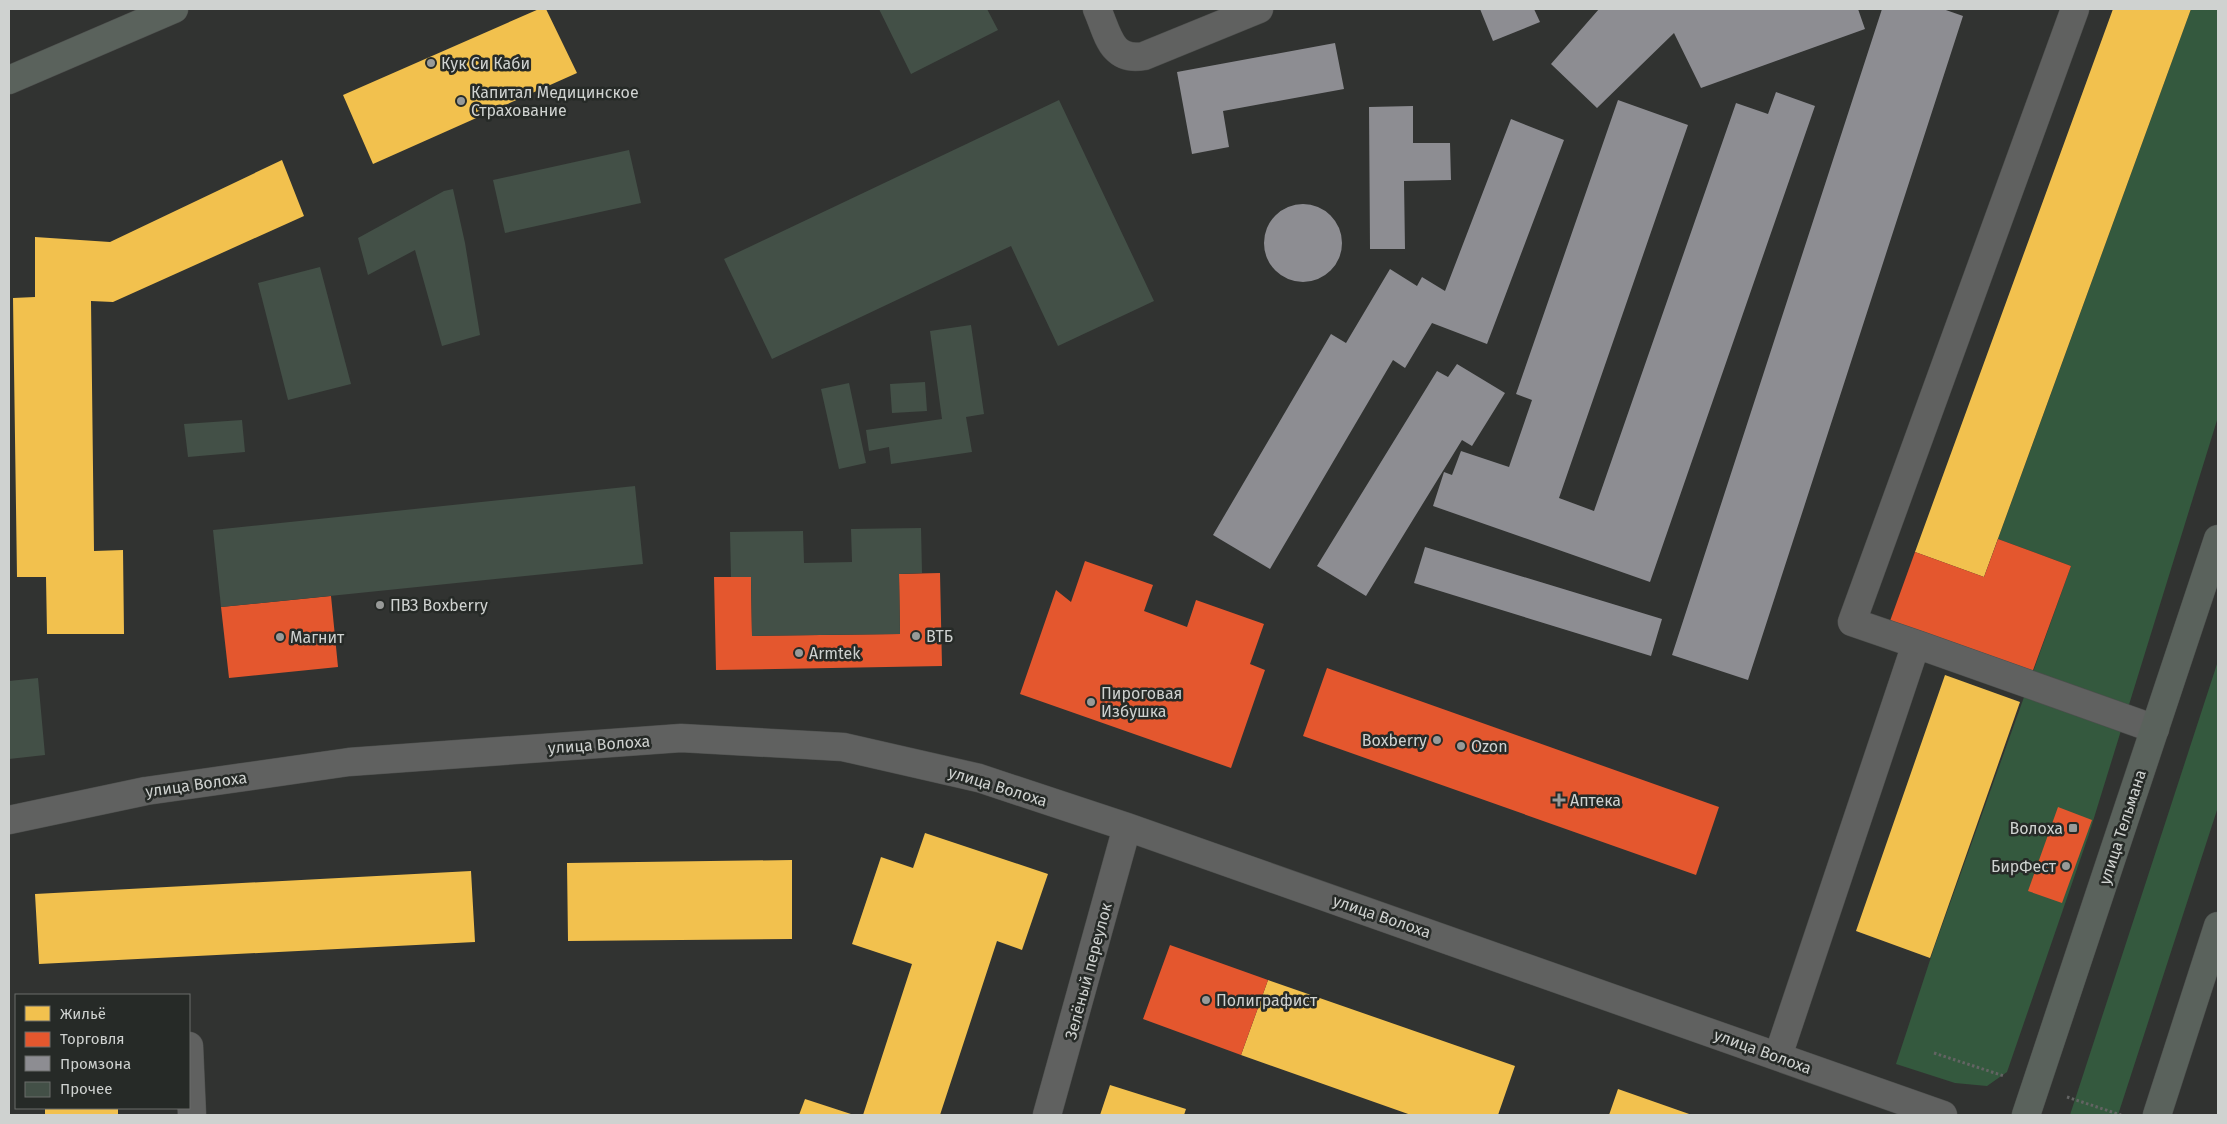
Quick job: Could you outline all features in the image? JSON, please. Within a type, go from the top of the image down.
[{"type":"main road","points":[[9,80],[174,9]]},
{"type":"main road","name":"улица Тельмана","points":[[2026,1115],[2218,539]]},
{"type":"main road","points":[[2156,1115],[2218,926]]},
{"type":"street","points":[[1097,9],[1116,52],[1130,58],[1144,56],[1259,9]]},
{"type":"street","points":[[2069,10],[1852,622],[2155,729]]},
{"type":"street","points":[[1778,1056],[1916,644]]},
{"type":"street","name":"улица Волоха","points":[[9,820],[146,791],[350,762],[681,738],[843,747],[979,778],[1127,827],[1943,1115]]},
{"type":"street","name":"Зелёный переулок","points":[[1047,1115],[1127,827]]},
{"type":"street","points":[[190,1069],[192,1115]]},
{"type":"green space","points":[[2191,9],[2218,9],[2218,417],[2089,834],[2007,1072],[1987,1086],[1955,1083],[1896,1064],[1934,948],[2071,566],[1998,539]]},
{"type":"green space","points":[[2218,661],[2218,807],[2118,1115],[2070,1115]]},
{"type":"building: Жильё","points":[[539,9],[546,9],[577,73],[373,164],[343,95]]},
{"type":"building: Жильё","points":[[2113,9],[2191,9],[1984,577],[1915,552]]},
{"type":"building: Жильё","points":[[282,160],[304,216],[113,302],[91,301],[94,551],[123,550],[124,634],[47,634],[46,577],[17,577],[13,298],[35,297],[35,237],[110,242]]},
{"type":"building: Жильё","points":[[1945,675],[2020,702],[1930,958],[1856,931]]},
{"type":"building: Жильё","points":[[925,833],[1048,874],[1022,950],[997,941],[940,1115],[863,1115],[912,964],[852,944],[881,857],[913,868]]},
{"type":"building: Жильё","points":[[792,860],[792,939],[568,941],[567,863]]},
{"type":"building: Жильё","points":[[471,871],[475,942],[39,964],[35,894]]},
{"type":"building: Жильё","points":[[1268,980],[1515,1066],[1498,1115],[1411,1115],[1241,1055]]},
{"type":"building: Жильё","points":[[1110,1085],[1186,1109],[1184,1115],[1100,1115]]},
{"type":"building: Жильё","points":[[1618,1089],[1692,1115],[1609,1115]]},
{"type":"building: Жильё","points":[[805,1099],[854,1115],[799,1115]]},
{"type":"building: Жильё","points":[[45,1109],[118,1109],[118,1115],[45,1115]]},
{"type":"building: Торговля","points":[[1998,539],[2071,566],[2032,673],[1890,621],[1915,552],[1984,577]]},
{"type":"building: Торговля","points":[[1085,561],[1153,585],[1144,611],[1187,627],[1196,600],[1264,624],[1250,664],[1265,670],[1231,768],[1020,694],[1056,590],[1071,602]]},
{"type":"building: Торговля","points":[[940,573],[942,666],[716,670],[714,577],[751,577],[752,636],[900,634],[899,574]]},
{"type":"building: Торговля","name":"Магнит","points":[[331,596],[338,667],[229,678],[221,607]]},
{"type":"building: Торговля","points":[[1327,668],[1719,807],[1696,875],[1303,736]]},
{"type":"building: Торговля","points":[[2058,807],[2092,820],[2062,903],[2028,891]]},
{"type":"building: Торговля","name":"Полиграфист","points":[[1170,945],[1268,980],[1241,1055],[1143,1019]]},
{"type":"building: Промзона","points":[[1480,9],[1534,9],[1540,22],[1493,41]]},
{"type":"building: Промзона","points":[[1599,9],[1858,9],[1865,29],[1701,88],[1674,33],[1597,108],[1551,64]]},
{"type":"building: Промзона","points":[[1882,9],[1943,9],[1963,16],[1748,680],[1672,655]]},
{"type":"building: Промзона","points":[[1335,43],[1344,89],[1223,111],[1229,147],[1192,154],[1177,72]]},
{"type":"building: Промзона","points":[[1776,92],[1815,106],[1650,582],[1433,506],[1444,472],[1452,475],[1461,451],[1509,467],[1532,400],[1516,394],[1618,100],[1688,125],[1559,498],[1594,511],[1736,103],[1768,114]]},
{"type":"building: Промзона","points":[[1413,106],[1413,143],[1450,143],[1451,180],[1404,181],[1405,249],[1370,249],[1369,107]]},
{"type":"building: Промзона","points":[[1511,119],[1564,140],[1487,344],[1432,323],[1405,368],[1393,360],[1270,569],[1213,535],[1331,334],[1346,343],[1390,269],[1417,286],[1422,277],[1445,291]]},
{"type":"building: Промзона","points":[[1303,204],[1318,207],[1330,216],[1339,228],[1342,243],[1339,258],[1330,270],[1318,279],[1303,282],[1288,279],[1276,270],[1267,258],[1264,243],[1267,228],[1276,216],[1288,207]]},
{"type":"building: Промзона","points":[[1457,364],[1505,393],[1472,446],[1462,440],[1366,596],[1317,566],[1437,371],[1448,377]]},
{"type":"building: Промзона","points":[[1425,547],[1662,619],[1651,656],[1414,583]]},
{"type":"building: Прочее","points":[[879,9],[987,9],[998,30],[911,74]]},
{"type":"building: Прочее","points":[[1059,100],[1154,301],[1058,346],[1011,246],[772,359],[724,259]]},
{"type":"building: Прочее","points":[[629,150],[641,203],[505,233],[493,180]]},
{"type":"building: Прочее","points":[[453,189],[465,243],[480,335],[442,346],[415,250],[368,275],[358,238],[444,191]]},
{"type":"building: Прочее","points":[[320,267],[351,384],[288,400],[258,283]]},
{"type":"building: Прочее","points":[[971,325],[984,414],[966,417],[972,452],[891,464],[889,447],[869,451],[866,430],[942,419],[930,331]]},
{"type":"building: Прочее","points":[[925,382],[927,411],[892,413],[890,384]]},
{"type":"building: Прочее","points":[[849,383],[866,463],[839,469],[821,389]]},
{"type":"building: Прочее","points":[[242,420],[245,452],[188,457],[184,424]]},
{"type":"building: Прочее","points":[[635,486],[643,564],[221,607],[213,530]]},
{"type":"building: Прочее","points":[[921,528],[922,573],[899,574],[900,634],[752,636],[751,577],[731,577],[730,532],[803,531],[804,563],[852,562],[851,529]]},
{"type":"building: Прочее","points":[[38,678],[45,755],[9,759],[9,681]]},
{"type":"place","name":"Кук Си Каби","points":[[431,63]]},
{"type":"place","name":"Капитал Медицинское Страхование","points":[[461,101]]},
{"type":"place","name":"ПВЗ Boxberry","points":[[380,605]]},
{"type":"place","name":"ВТБ","points":[[916,636]]},
{"type":"place","name":"Магнит","points":[[280,637]]},
{"type":"place","name":"Armtek","points":[[799,653]]},
{"type":"place","name":"Пироговая Избушка","points":[[1091,702]]},
{"type":"place","name":"Boxberry","points":[[1437,740]]},
{"type":"place","name":"Ozon","points":[[1461,746]]},
{"type":"place","name":"Аптека","points":[[1559,800]]},
{"type":"place","name":"Волоха","points":[[2073,828]]},
{"type":"place","name":"БирФест","points":[[2066,866]]},
{"type":"place","name":"Полиграфист","points":[[1206,1000]]}]
